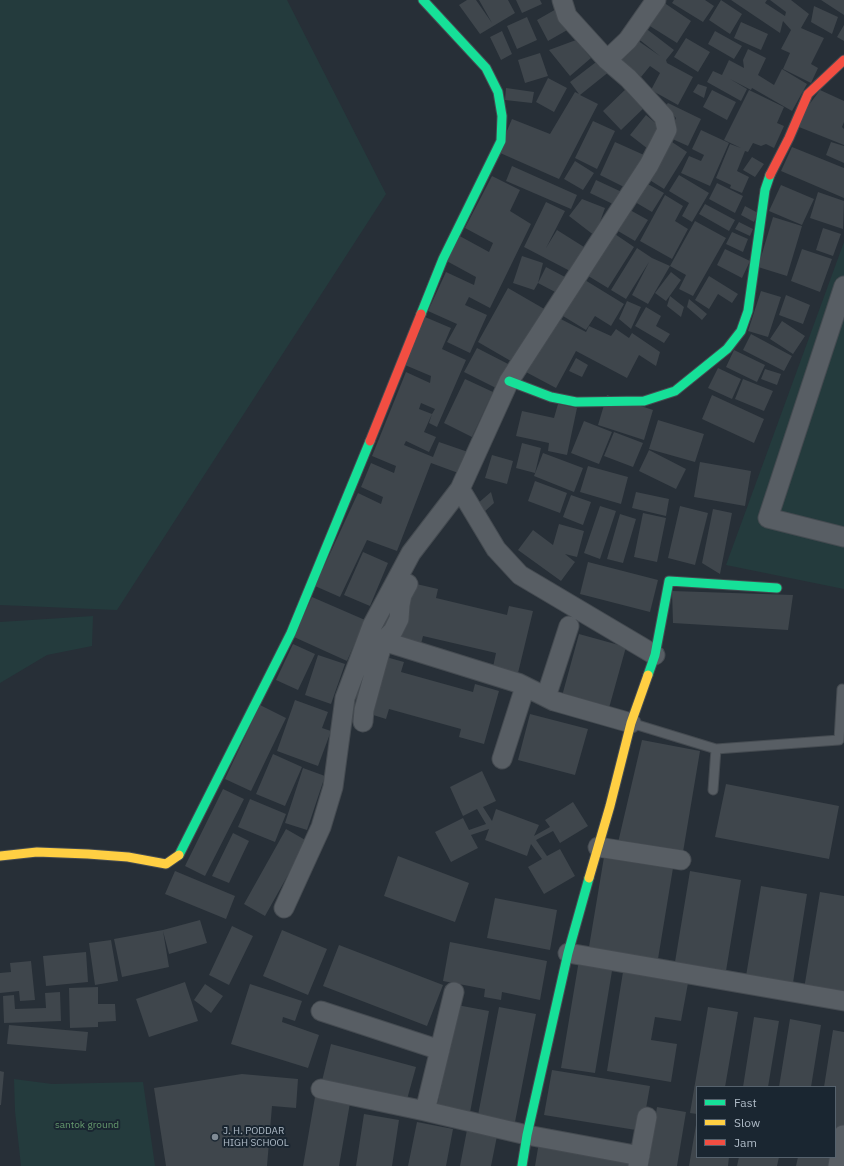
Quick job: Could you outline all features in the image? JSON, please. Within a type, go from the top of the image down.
[{"type":"street","points":[[0,856],[36,852],[88,854],[128,857],[166,864],[180,856],[288,640],[354,483],[443,259],[501,141],[502,116],[498,92],[486,68],[423,0]]},
{"type":"street","points":[[284,908],[321,827],[333,787],[346,698],[372,626],[411,553],[460,489],[509,382],[649,165],[667,130],[664,117],[567,16],[562,0]]},
{"type":"street","points":[[608,60],[628,40],[656,0]]},
{"type":"street","points":[[509,382],[551,397],[576,402],[644,401],[675,391],[727,349],[742,331],[748,311],[765,190],[768,180],[789,138],[808,94],[844,60]]},
{"type":"street","points":[[844,286],[768,518],[844,537]]},
{"type":"street","points":[[460,489],[496,549],[520,575],[655,655]]},
{"type":"street","points":[[522,1166],[527,1135],[568,953],[610,806],[631,723],[655,655],[669,580],[777,588]]},
{"type":"street","points":[[363,722],[364,710],[383,641],[393,631],[399,619],[402,595],[408,584]]},
{"type":"street","points":[[546,697],[569,626]]},
{"type":"street","points":[[383,641],[510,681],[554,701],[631,723]]},
{"type":"street","points":[[502,759],[525,687]]},
{"type":"street","points":[[598,847],[681,860]]},
{"type":"street","points":[[568,953],[844,1001]]},
{"type":"street","points":[[425,1111],[454,992]]},
{"type":"street","points":[[321,1011],[440,1050]]},
{"type":"street","points":[[321,1089],[425,1111],[639,1161],[647,1117]]},
{"type":"street","points":[[838,1166],[844,1135]]},
{"type":"lane","points":[[631,723],[716,750],[839,740],[842,689]]},
{"type":"lane","points":[[713,790],[716,750]]},
{"type":"green space","points":[[0,0],[287,0],[386,194],[117,610],[0,605]]},
{"type":"green space","points":[[844,242],[844,589],[726,565]]},
{"type":"green space","points":[[93,616],[92,646],[47,655],[0,683],[0,622]]},
{"type":"green space","name":"santok ground","points":[[14,1079],[52,1084],[143,1082],[155,1166],[21,1166],[15,1111]]},
{"type":"building","points":[[467,0],[476,0],[492,23],[479,0],[508,0],[515,13],[480,34],[459,5]]},
{"type":"building","points":[[516,0],[540,0],[542,4],[522,13]]},
{"type":"building","points":[[660,0],[691,21],[677,43],[645,23]]},
{"type":"building","points":[[674,0],[705,0],[714,6],[703,22],[672,3]]},
{"type":"building","points":[[721,0],[742,14],[730,34],[709,20]]},
{"type":"building","points":[[731,0],[767,0],[765,3],[785,16],[786,12],[770,0],[791,0],[809,14],[801,28],[824,38],[811,64],[818,68],[811,83],[783,69],[790,53],[781,49],[791,30],[783,21],[780,33]]},
{"type":"building","points":[[821,0],[844,0],[844,15]]},
{"type":"building","points":[[814,6],[838,17],[832,34],[811,22]]},
{"type":"building","points":[[558,8],[569,29],[548,41],[537,20]]},
{"type":"building","points":[[527,17],[537,40],[517,49],[507,26]]},
{"type":"building","points":[[741,22],[768,34],[761,50],[734,38]]},
{"type":"building","points":[[844,25],[844,41],[837,37]]},
{"type":"building","points":[[644,27],[674,50],[666,60],[667,63],[693,77],[678,105],[651,90],[660,73],[650,66],[641,77],[618,60],[634,38],[660,56],[636,37]]},
{"type":"building","points":[[502,31],[512,54],[501,60],[490,37]]},
{"type":"building","points":[[715,31],[742,46],[734,59],[708,44]]},
{"type":"building","points":[[686,38],[710,52],[698,72],[674,57]]},
{"type":"building","points":[[576,40],[591,58],[570,76],[549,50]]},
{"type":"building","points":[[748,49],[766,58],[758,75],[774,85],[782,69],[807,84],[792,111],[752,88],[751,90],[730,79],[747,89],[741,101],[707,82],[713,71],[722,75],[729,60],[744,68],[743,60]]},
{"type":"building","points":[[540,53],[548,76],[525,83],[518,60]]},
{"type":"building","points":[[600,59],[610,71],[580,95],[598,104],[559,179],[498,152],[512,119],[550,134],[575,92],[579,94],[570,82]]},
{"type":"building","points":[[548,78],[567,88],[554,112],[536,102]]},
{"type":"building","points":[[698,84],[707,87],[704,98],[693,92]]},
{"type":"building","points":[[629,86],[647,105],[621,130],[603,111]]},
{"type":"building","points":[[506,88],[534,92],[532,103],[505,100]]},
{"type":"building","points":[[712,90],[736,102],[727,120],[703,107]]},
{"type":"building","points":[[749,90],[784,107],[777,123],[784,126],[774,148],[766,144],[761,146],[753,143],[748,152],[745,151],[737,171],[749,177],[742,193],[730,188],[731,185],[716,178],[730,144],[741,148],[724,140]]},
{"type":"building","points":[[820,90],[844,101],[844,122],[842,127],[844,129],[844,145],[794,125]]},
{"type":"building","points":[[668,103],[701,119],[688,146],[668,137],[676,118],[665,106]]},
{"type":"building","points":[[646,115],[664,130],[648,149],[630,135]]},
{"type":"building","points":[[593,121],[615,131],[597,169],[575,158]]},
{"type":"building","points":[[701,130],[729,143],[710,186],[681,173],[689,156],[701,161],[704,155],[692,149]]},
{"type":"building","points":[[615,142],[644,155],[628,189],[600,175]]},
{"type":"building","points":[[672,142],[687,152],[664,189],[648,179]]},
{"type":"building","points":[[831,142],[844,146],[844,163],[826,155]]},
{"type":"building","points":[[792,147],[844,168],[844,198],[781,171]]},
{"type":"building","points":[[752,157],[764,164],[755,177],[743,170]]},
{"type":"building","points":[[575,161],[594,173],[583,190],[564,179]]},
{"type":"building","points":[[512,166],[577,195],[571,209],[506,181]]},
{"type":"building","points":[[679,175],[709,193],[692,222],[682,216],[689,203],[669,191]]},
{"type":"building","points":[[492,176],[520,190],[510,211],[531,224],[490,308],[469,297],[465,305],[487,315],[470,353],[447,342],[457,324],[428,311],[446,272],[474,285],[476,277],[443,259],[456,234],[489,252],[493,243],[465,228]]},
{"type":"building","points":[[596,180],[624,193],[617,206],[590,193]]},
{"type":"building","points":[[646,183],[664,193],[652,212],[635,202]]},
{"type":"building","points":[[717,183],[743,196],[735,213],[709,199]]},
{"type":"building","points":[[781,185],[814,199],[802,225],[769,211]]},
{"type":"building","points":[[818,192],[844,201],[843,229],[810,218]]},
{"type":"building","points":[[665,195],[683,206],[675,221],[688,229],[672,259],[640,241]]},
{"type":"building","points":[[582,199],[605,208],[595,236],[569,216]]},
{"type":"building","points":[[546,202],[565,211],[546,248],[557,230],[584,247],[570,271],[524,247]]},
{"type":"building","points":[[705,204],[735,220],[729,231],[699,214]]},
{"type":"building","points":[[745,206],[758,213],[754,222],[741,215]]},
{"type":"building","points":[[630,210],[648,220],[635,241],[618,231]]},
{"type":"building","points":[[773,217],[802,226],[787,276],[758,267]]},
{"type":"building","points":[[695,221],[726,238],[693,296],[679,289],[686,275],[670,266]]},
{"type":"building","points":[[739,222],[753,229],[750,236],[735,229]]},
{"type":"building","points":[[823,228],[841,234],[833,256],[816,250]]},
{"type":"building","points":[[612,232],[634,247],[608,288],[585,274]]},
{"type":"building","points":[[732,232],[748,239],[743,252],[726,244]]},
{"type":"building","points":[[637,248],[652,258],[670,266],[648,304],[632,295],[649,262],[626,299],[611,290]]},
{"type":"building","points":[[725,249],[750,261],[742,278],[717,265]]},
{"type":"building","points":[[802,249],[832,259],[820,292],[791,281]]},
{"type":"building","points":[[522,256],[543,263],[538,283],[534,290],[513,283]]},
{"type":"building","points":[[546,267],[565,277],[557,293],[538,283]]},
{"type":"building","points":[[671,272],[681,280],[666,301],[655,293]]},
{"type":"building","points":[[709,276],[738,294],[732,303],[718,294],[709,309],[695,300]]},
{"type":"building","points":[[580,277],[624,304],[611,326],[595,316],[586,330],[558,313]]},
{"type":"building","points":[[508,288],[546,310],[516,364],[478,342]]},
{"type":"building","points":[[761,291],[781,297],[768,337],[748,331]]},
{"type":"building","points":[[786,295],[810,305],[803,324],[779,315]]},
{"type":"building","points":[[670,296],[684,307],[681,317],[667,306]]},
{"type":"building","points":[[689,299],[707,314],[702,320],[687,307]]},
{"type":"building","points":[[627,301],[641,307],[631,329],[619,319]]},
{"type":"building","points":[[646,307],[661,316],[656,326],[670,334],[664,343],[635,326]]},
{"type":"building","points":[[553,315],[586,332],[589,326],[611,336],[616,329],[629,338],[632,333],[660,352],[656,366],[639,355],[627,378],[576,351],[556,388],[524,371]]},
{"type":"building","points":[[425,317],[451,328],[442,349],[466,360],[437,427],[429,423],[432,414],[424,432],[436,437],[429,452],[406,441],[404,445],[433,457],[439,442],[468,452],[461,474],[431,463],[397,551],[367,540],[340,597],[315,586],[358,493],[381,504],[383,497],[361,487],[371,463],[394,473],[396,466],[372,456],[406,372],[430,383],[431,376],[405,365]],"holes":[[[421,403],[435,409],[432,414],[419,409]]]},
{"type":"building","points":[[782,321],[805,336],[793,354],[770,339]]},
{"type":"building","points":[[751,334],[792,356],[784,371],[743,350]]},
{"type":"building","points":[[477,348],[512,366],[500,390],[464,372]]},
{"type":"building","points":[[734,350],[765,365],[757,382],[726,367]]},
{"type":"building","points":[[576,358],[588,365],[582,377],[569,371]]},
{"type":"building","points":[[718,368],[741,379],[732,399],[708,388]]},
{"type":"building","points":[[765,369],[781,374],[777,385],[761,379]]},
{"type":"building","points":[[465,379],[493,392],[472,437],[444,423]]},
{"type":"building","points":[[743,379],[773,391],[764,411],[735,399]]},
{"type":"building","points":[[607,395],[653,410],[644,440],[598,425]]},
{"type":"building","points":[[712,395],[764,419],[754,443],[702,419]]},
{"type":"building","points":[[558,404],[577,408],[567,455],[548,451],[549,443],[516,436],[522,411],[554,418]]},
{"type":"building","points":[[658,420],[704,434],[695,462],[649,449]]},
{"type":"building","points":[[584,421],[612,432],[599,464],[571,453]]},
{"type":"building","points":[[614,432],[643,443],[633,467],[604,456]]},
{"type":"building","points":[[522,443],[541,448],[535,473],[516,468]]},
{"type":"building","points":[[649,450],[686,469],[676,489],[639,471]]},
{"type":"building","points":[[543,453],[583,468],[574,492],[534,476]]},
{"type":"building","points":[[492,455],[513,461],[507,484],[485,478]]},
{"type":"building","points":[[700,462],[751,471],[745,506],[694,497]]},
{"type":"building","points":[[588,466],[628,477],[621,504],[580,492]]},
{"type":"building","points":[[535,481],[567,493],[560,513],[528,501]]},
{"type":"building","points":[[491,492],[494,503],[484,512],[477,504]]},
{"type":"building","points":[[636,492],[669,499],[666,516],[632,508]]},
{"type":"building","points":[[571,495],[591,502],[583,525],[563,517]]},
{"type":"building","points":[[600,506],[616,511],[600,559],[584,553]]},
{"type":"building","points":[[680,506],[708,513],[695,565],[668,558]]},
{"type":"building","points":[[713,509],[732,513],[720,574],[702,563]]},
{"type":"building","points":[[643,513],[666,518],[657,562],[634,557]]},
{"type":"building","points":[[620,514],[636,519],[623,563],[607,559]]},
{"type":"building","points":[[559,524],[584,531],[577,557],[565,554],[575,562],[561,581],[518,550],[533,530],[553,545]]},
{"type":"building","points":[[363,552],[388,563],[370,606],[344,595]]},
{"type":"building","points":[[588,562],[658,580],[650,612],[580,594]]},
{"type":"building","points":[[412,583],[438,589],[436,598],[507,615],[509,606],[533,611],[518,673],[493,667],[496,653],[423,636],[421,644],[399,639]]},
{"type":"building","points":[[672,591],[793,595],[788,630],[673,623]]},
{"type":"building","points":[[312,597],[365,620],[347,661],[294,637]]},
{"type":"building","points":[[579,634],[626,647],[609,708],[562,696]]},
{"type":"building","points":[[293,644],[315,654],[298,690],[276,680]]},
{"type":"building","points":[[318,655],[345,664],[331,704],[305,695]]},
{"type":"building","points":[[386,657],[404,662],[401,672],[473,692],[475,684],[499,691],[484,744],[459,737],[461,729],[389,709],[386,719],[370,714]]},
{"type":"building","points":[[295,700],[328,712],[322,728],[331,731],[318,766],[277,751]]},
{"type":"building","points":[[260,705],[286,718],[251,791],[225,779]]},
{"type":"building","points":[[530,714],[588,729],[575,775],[518,760]]},
{"type":"building","points":[[642,740],[700,751],[682,858],[617,847]]},
{"type":"building","points":[[273,754],[302,767],[285,806],[256,794]]},
{"type":"building","points":[[303,768],[325,776],[307,830],[285,823]]},
{"type":"building","points":[[482,771],[496,801],[483,807],[492,821],[496,809],[539,825],[534,836],[550,827],[545,820],[573,802],[588,826],[560,843],[553,831],[536,840],[547,856],[560,849],[575,876],[544,894],[528,867],[542,859],[531,844],[527,856],[485,840],[489,829],[471,835],[478,848],[451,862],[435,832],[463,818],[469,830],[486,824],[477,809],[463,816],[450,787]]},
{"type":"building","points":[[726,784],[839,806],[829,859],[715,837]]},
{"type":"building","points":[[223,789],[244,799],[205,876],[185,866]]},
{"type":"building","points":[[250,799],[286,814],[275,842],[238,827]]},
{"type":"building","points":[[286,829],[307,841],[265,916],[244,904]]},
{"type":"building","points":[[233,833],[249,841],[229,883],[212,876]]},
{"type":"building","points":[[398,856],[469,883],[455,922],[384,896]]},
{"type":"building","points":[[604,857],[673,868],[657,965],[588,953]]},
{"type":"building","points":[[175,871],[235,896],[226,919],[165,894]]},
{"type":"building","points":[[690,871],[741,880],[725,977],[674,968]]},
{"type":"building","points":[[761,886],[807,894],[792,989],[745,982]]},
{"type":"building","points":[[820,892],[844,896],[844,996],[804,989]]},
{"type":"building","points":[[495,898],[557,910],[550,950],[487,938]]},
{"type":"building","points":[[200,920],[207,943],[169,954],[163,931],[169,967],[122,977],[114,939],[163,930]]},
{"type":"building","points":[[232,926],[253,936],[229,985],[209,975]]},
{"type":"building","points":[[282,930],[327,949],[308,995],[263,976]]},
{"type":"building","points":[[111,940],[118,981],[95,985],[89,943]]},
{"type":"building","points":[[450,942],[547,961],[540,1000],[502,992],[501,1000],[484,997],[485,989],[443,981]]},
{"type":"building","points":[[339,945],[443,985],[427,1026],[323,986]]},
{"type":"building","points":[[86,952],[88,982],[46,986],[43,956]]},
{"type":"building","points":[[579,960],[613,965],[595,1073],[561,1068]]},
{"type":"building","points":[[31,961],[35,1000],[20,1001],[19,991],[0,993],[0,973],[11,972],[10,963]]},
{"type":"building","points":[[623,972],[688,983],[681,1021],[655,1017],[651,1040],[677,1044],[671,1082],[607,1071]]},
{"type":"building","points":[[185,982],[198,1021],[149,1037],[136,999]]},
{"type":"building","points":[[205,984],[223,996],[211,1013],[194,1000]]},
{"type":"building","points":[[250,984],[302,1001],[295,1021],[283,1017],[282,1022],[319,1035],[308,1068],[231,1044]]},
{"type":"building","points":[[98,987],[98,1004],[115,1004],[116,1021],[98,1022],[98,1027],[70,1028],[69,988]]},
{"type":"building","points":[[60,992],[61,1021],[4,1023],[3,996],[14,995],[15,1009],[46,1008],[45,993]]},
{"type":"building","points":[[457,1005],[489,1011],[469,1118],[436,1112]]},
{"type":"building","points":[[499,1007],[536,1014],[515,1122],[478,1115]]},
{"type":"building","points":[[708,1007],[738,1012],[725,1086],[696,1086],[696,1114],[690,1113]]},
{"type":"building","points":[[754,1017],[779,1021],[768,1086],[743,1086]]},
{"type":"building","points":[[790,1019],[821,1025],[811,1086],[779,1086]]},
{"type":"building","points":[[9,1025],[88,1032],[86,1051],[7,1044]]},
{"type":"building","points":[[833,1030],[844,1032],[844,1132],[836,1131],[836,1086],[824,1086]]},
{"type":"building","points":[[331,1044],[416,1067],[406,1103],[322,1081]]},
{"type":"building","points":[[552,1070],[650,1086],[642,1131],[544,1115]]},
{"type":"building","points":[[0,1071],[4,1072],[1,1105],[0,1105]]},
{"type":"building","name":"J. H. PODDAR HIGH SCHOOL","points":[[242,1074],[298,1079],[296,1108],[272,1106],[267,1166],[166,1166],[154,1088]]},
{"type":"building","points":[[315,1097],[350,1103],[339,1166],[303,1166]]},
{"type":"building","points":[[657,1107],[686,1112],[677,1166],[648,1166]]},
{"type":"building","points":[[364,1114],[399,1120],[392,1166],[356,1166]]},
{"type":"building","points":[[417,1122],[453,1129],[446,1166],[408,1166]]},
{"type":"building","points":[[696,1125],[696,1158],[729,1158],[728,1166],[689,1166]]},
{"type":"building","points":[[467,1130],[497,1136],[491,1166],[460,1166]]},
{"type":"building","points":[[539,1142],[635,1158],[633,1166],[535,1166]]},
{"type":"building","points":[[739,1158],[779,1158],[777,1166],[737,1166]]},
{"type":"building","points":[[798,1158],[833,1158],[832,1166],[796,1166]]},
{"type":"traffic: fast","points":[[421,314],[443,259],[501,141],[502,116],[498,92],[486,68],[423,0]]},
{"type":"traffic: fast","points":[[509,381],[551,397],[576,402],[644,401],[675,391],[727,349],[741,331],[748,311],[765,190],[770,175]]},
{"type":"traffic: fast","points":[[179,855],[291,633],[370,441]]},
{"type":"traffic: fast","points":[[648,675],[655,655],[669,581],[777,588]]},
{"type":"traffic: fast","points":[[522,1166],[527,1135],[568,953],[589,878]]},
{"type":"traffic: slow","points":[[589,878],[610,806],[631,723],[648,675]]},
{"type":"traffic: slow","points":[[0,856],[37,852],[88,854],[128,857],[166,864],[179,855]]},
{"type":"traffic: jam","points":[[770,175],[789,138],[808,94],[844,60]]},
{"type":"traffic: jam","points":[[370,441],[421,314]]},
{"type":"place","name":"J. H. PODDAR HIGH SCHOOL","points":[[215,1137]]}]
